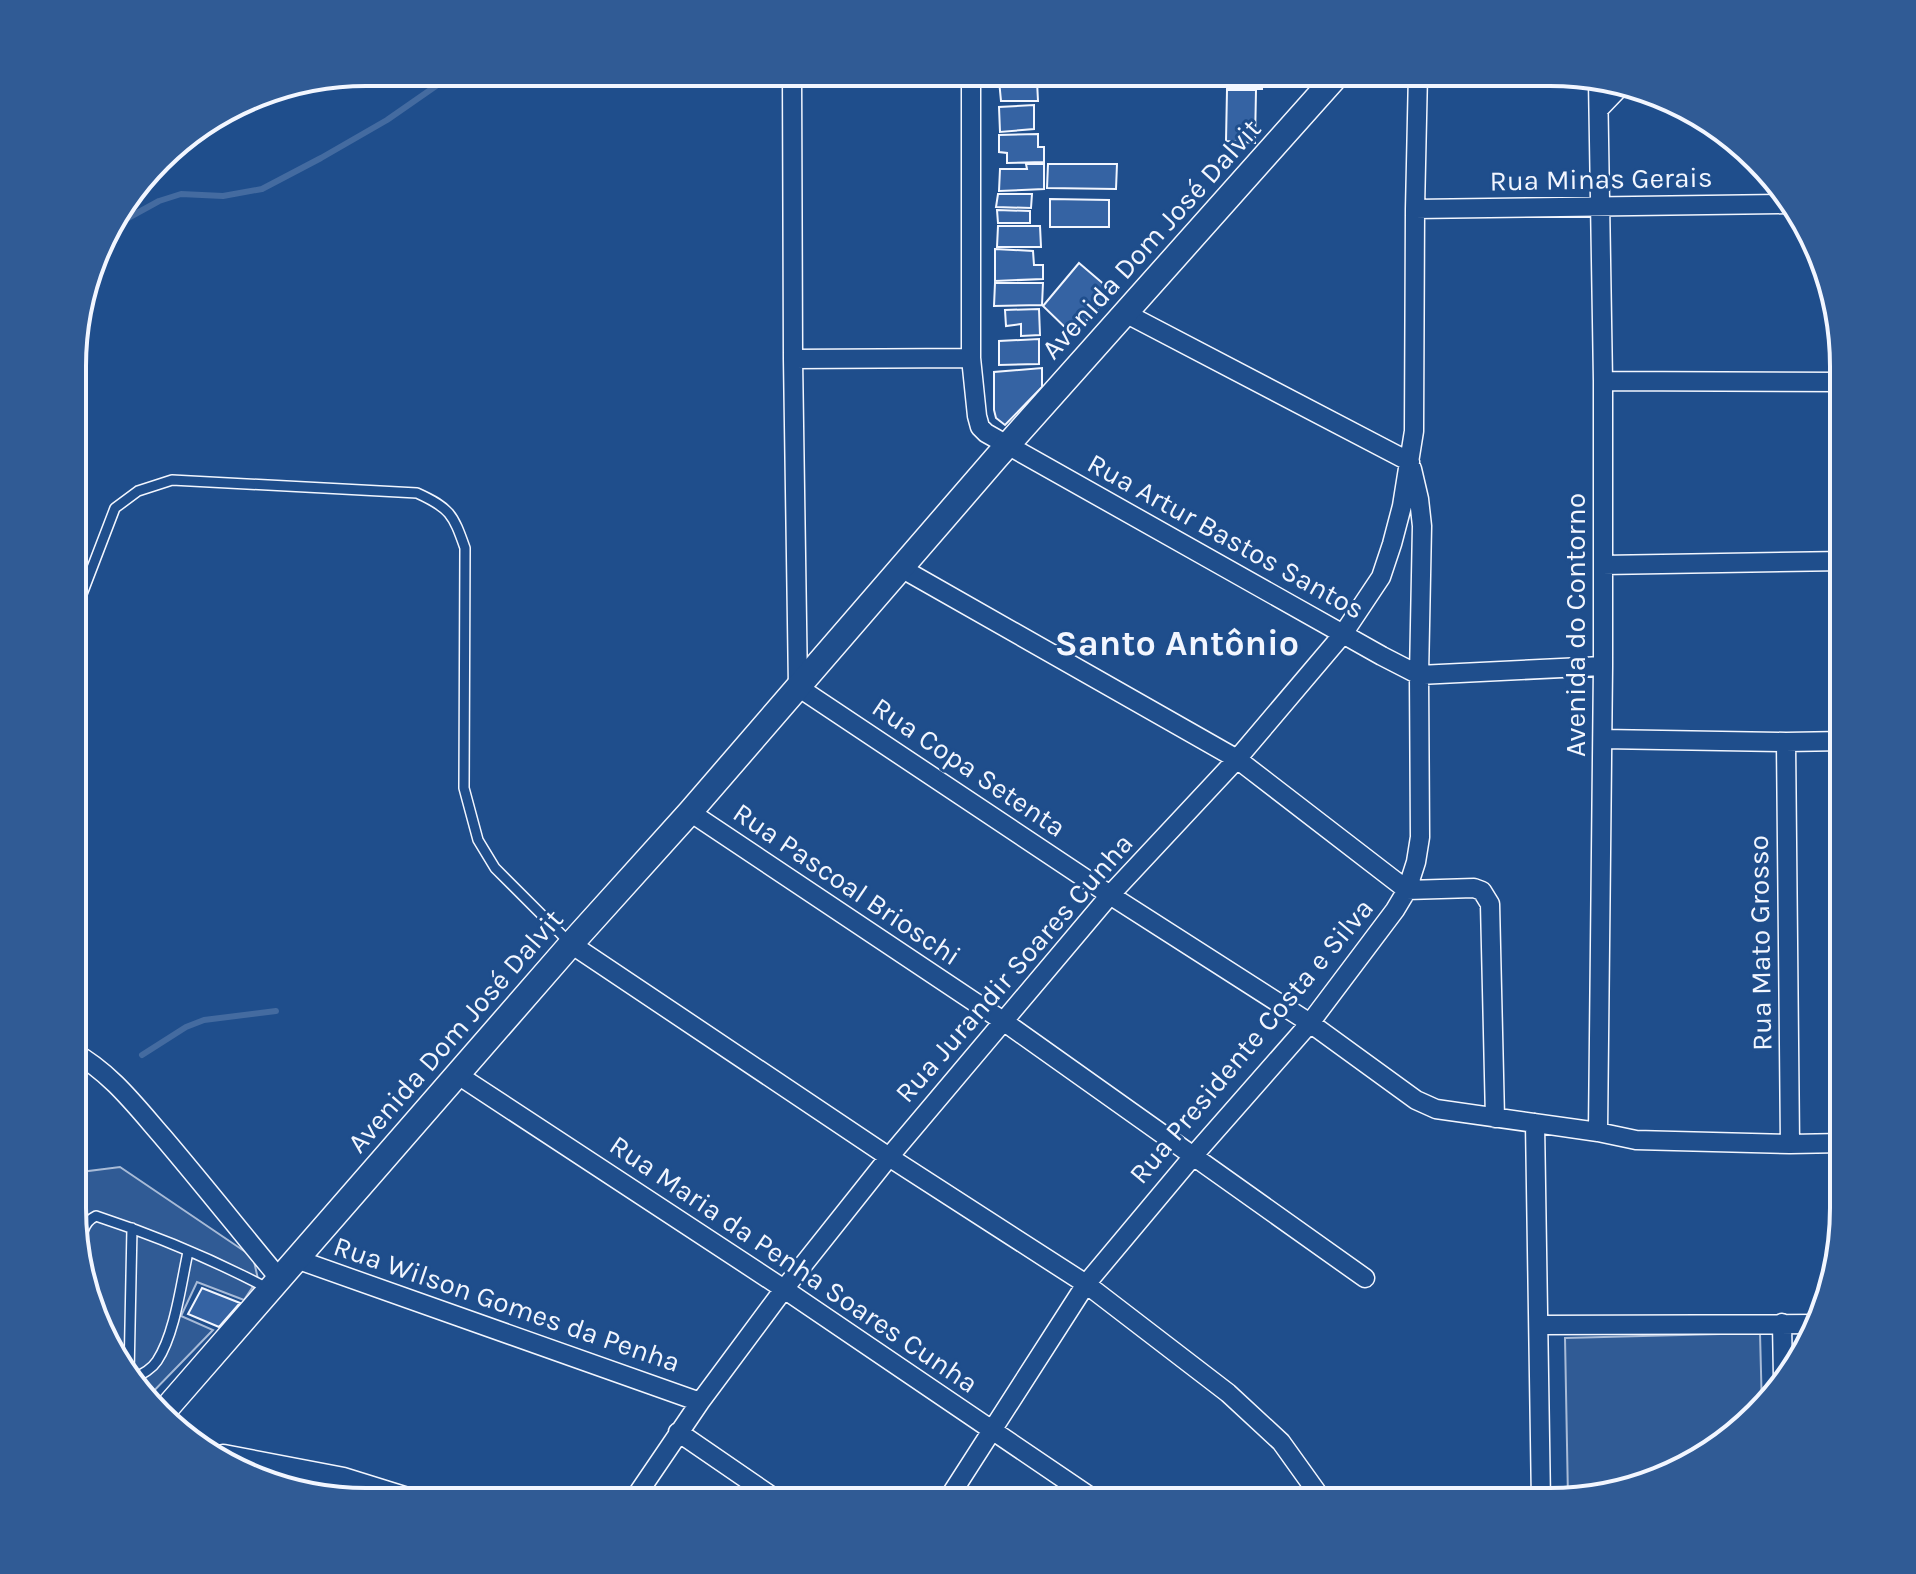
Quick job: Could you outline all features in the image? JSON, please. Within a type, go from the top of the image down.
[{"type":"main road","points":[[255,1465],[361,1488]]},
{"type":"street","points":[[792,86],[798,687]]},
{"type":"street","points":[[971,87],[971,358],[980,427],[1007,445]]},
{"type":"street","name":"Avenida Dom José Dalvit","points":[[168,1406],[690,812],[1007,445],[1327,87]]},
{"type":"street","points":[[1125,313],[1410,462],[1414,431],[1418,87]]},
{"type":"street","name":"Avenida do Contorno","points":[[1598,90],[1603,381],[1603,739],[1598,1132]]},
{"type":"street","points":[[1599,109],[1614,94]]},
{"type":"street","name":"Rua Minas Gerais","points":[[1415,209],[1777,203]]},
{"type":"street","points":[[793,359],[971,358]]},
{"type":"street","points":[[1603,381],[1829,382]]},
{"type":"street","name":"Rua Artur Bastos Santos","points":[[1007,445],[1419,675]]},
{"type":"street","name":"Rua Jurandir Soares Cunha","points":[[641,1488],[678,1432],[784,1289],[889,1157],[1110,895],[1237,759],[1343,634],[1381,577],[1392,544],[1410,462]]},
{"type":"street","name":"Rua Presidente Costa e Silva","points":[[955,1488],[1086,1284],[1310,1023],[1407,890],[1420,837],[1419,675],[1423,576],[1419,499],[1410,462]]},
{"type":"street","points":[[1603,565],[1829,561]]},
{"type":"street","points":[[901,568],[1237,759],[1407,890],[1474,888],[1482,891],[1490,904],[1495,1118]]},
{"type":"street","points":[[1419,675],[1603,666]]},
{"type":"street","name":"Rua Copa Setenta","points":[[798,687],[1110,895],[1310,1023],[1416,1100],[1436,1109],[1598,1132]]},
{"type":"street","points":[[1603,739],[1829,741]]},
{"type":"street","name":"Rua Mato Grosso","points":[[1786,742],[1790,1144]]},
{"type":"street","name":"Rua Pascoal Brioschi","points":[[690,812],[1003,1021],[1365,1278]]},
{"type":"street","points":[[571,944],[889,1157],[1086,1284],[1228,1393],[1281,1442],[1313,1487]]},
{"type":"street","points":[[87,1059],[122,1090],[194,1174],[274,1284]]},
{"type":"street","name":"Rua Maria da Penha Soares Cunha","points":[[458,1075],[784,1289],[1076,1487]]},
{"type":"street","points":[[1535,1123],[1541,1487]]},
{"type":"street","points":[[1598,1132],[1636,1140],[1830,1143]]},
{"type":"street","name":"Rua Wilson Gomes da Penha","points":[[296,1259],[700,1402]]},
{"type":"street","points":[[1782,1323],[1783,1363]]},
{"type":"street","points":[[1539,1325],[1805,1324]]},
{"type":"street","points":[[678,1432],[759,1488]]},
{"type":"lane","points":[[86,583],[115,508],[138,491],[172,480],[417,493],[440,504],[455,520],[465,548],[464,788],[478,840],[495,868],[571,944]]},
{"type":"lane","points":[[87,1221],[96,1216],[132,1228],[239,1273],[274,1284]]},
{"type":"lane","points":[[130,1358],[132,1228]]},
{"type":"lane","points":[[141,1374],[156,1362],[168,1340],[188,1252]]},
{"type":"shaded area","points":[[120,1167],[253,1257],[258,1279],[244,1300],[197,1282],[181,1316],[213,1330],[154,1390],[124,1348],[101,1298],[88,1244],[87,1171]]},
{"type":"shaded area","points":[[1760,1333],[1761,1390],[1720,1430],[1674,1459],[1604,1483],[1568,1487],[1565,1338]]},
{"type":"building","points":[[1000,87],[1037,87],[1038,101],[1001,101]]},
{"type":"building","points":[[1227,87],[1262,87],[1262,89]]},
{"type":"building","points":[[1227,90],[1256,90],[1255,143],[1226,141]]},
{"type":"building","points":[[1034,105],[1034,129],[1000,132],[999,107]]},
{"type":"building","points":[[1038,134],[1038,147],[1044,147],[1044,162],[1007,163],[1007,153],[999,152],[999,135]]},
{"type":"building","points":[[1026,164],[1044,164],[1044,189],[999,191],[1000,169],[1027,169]]},
{"type":"building","points":[[1048,164],[1117,164],[1116,189],[1047,188]]},
{"type":"building","points":[[998,194],[1032,194],[1031,208],[996,207]]},
{"type":"building","points":[[1050,199],[1109,200],[1109,227],[1050,227]]},
{"type":"building","points":[[997,210],[1030,211],[1030,223],[998,223]]},
{"type":"building","points":[[998,226],[1040,226],[1041,247],[997,247]]},
{"type":"building","points":[[995,249],[1033,251],[1034,265],[1043,265],[1043,279],[995,281]]},
{"type":"building","points":[[1079,263],[1113,292],[1073,335],[1043,306]]},
{"type":"building","points":[[995,283],[1043,283],[1042,305],[994,306]]},
{"type":"building","points":[[1039,309],[1040,335],[1021,336],[1021,324],[1006,326],[1005,310]]},
{"type":"building","points":[[1039,339],[1039,364],[999,365],[999,341]]},
{"type":"building","points":[[1042,368],[1042,387],[1005,425],[996,418],[994,410],[994,372]]},
{"type":"building","points":[[202,1288],[240,1303],[219,1327],[188,1314]]},
{"type":"waterway","points":[[129,217],[159,201],[181,194],[223,196],[262,189],[387,120],[436,86]]},
{"type":"waterway","points":[[142,1055],[186,1027],[204,1020],[276,1011]]},
{"type":"district","name":"Santo Antônio","points":[[1177,643]]}]
